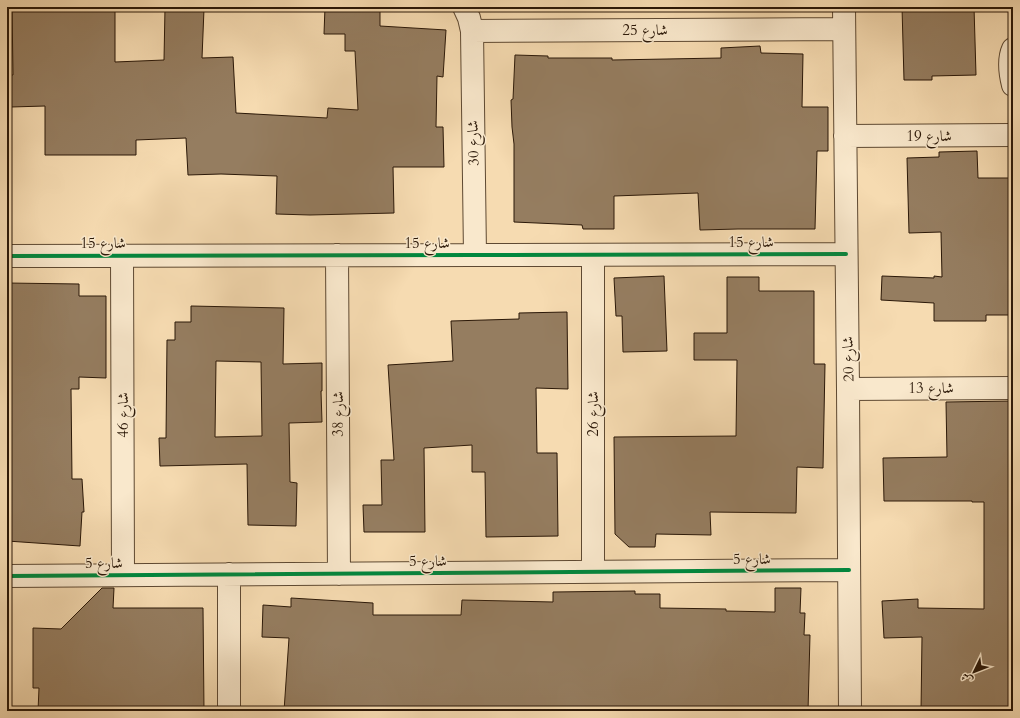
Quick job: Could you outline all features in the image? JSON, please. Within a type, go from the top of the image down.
[{"type":"street","points":[[464,7],[469,18],[472,31]]},
{"type":"street","name":"شارع 20","points":[[844,7],[850,711]]},
{"type":"street","name":"شارع 25","points":[[472,31],[844,29]]},
{"type":"street","name":"شارع 30","points":[[472,31],[475,255]]},
{"type":"street","points":[[1013,49],[1010,59],[1013,85]]},
{"type":"street","name":"شارع 19","points":[[845,136],[1013,135]]},
{"type":"street","name":"شارع 15","points":[[7,256],[846,254]]},
{"type":"street","name":"شارع 46","points":[[122,255],[123,575]]},
{"type":"street","name":"شارع 38","points":[[338,255],[339,574]]},
{"type":"street","name":"شارع 26","points":[[593,255],[593,572]]},
{"type":"street","name":"شارع 13","points":[[848,389],[1013,388]]},
{"type":"street","name":"شارع 5","points":[[7,576],[849,570]]},
{"type":"street","points":[[228,711],[229,574]]},
{"type":"building","points":[[12,7],[115,7],[115,62],[164,60],[165,8],[204,9],[202,58],[233,57],[236,113],[327,118],[328,108],[358,110],[355,51],[345,51],[345,34],[324,34],[325,7],[380,7],[380,26],[446,30],[443,77],[437,76],[436,127],[443,127],[444,167],[393,167],[394,213],[310,215],[276,214],[277,176],[221,174],[188,175],[186,138],[136,140],[136,155],[45,155],[45,106],[11,107],[10,75],[13,75]]},
{"type":"building","points":[[902,7],[974,7],[976,75],[932,76],[932,80],[904,80]]},
{"type":"building","points":[[760,46],[761,53],[803,54],[802,107],[828,107],[828,151],[817,151],[815,229],[700,230],[698,193],[614,196],[614,229],[583,229],[582,225],[514,222],[514,144],[511,100],[513,99],[515,55],[548,56],[548,58],[612,58],[612,60],[721,58],[721,48]]},
{"type":"building","points":[[977,151],[978,178],[1013,178],[1013,315],[986,315],[986,321],[934,321],[934,303],[881,300],[882,276],[942,277],[941,232],[909,233],[907,158],[939,157],[939,152]]},
{"type":"building","points":[[664,276],[667,351],[623,352],[622,316],[616,316],[614,278]]},
{"type":"building","points":[[727,277],[759,277],[759,291],[814,291],[814,364],[825,364],[823,468],[797,467],[796,513],[710,512],[711,535],[656,534],[655,547],[629,547],[615,534],[614,437],[736,436],[737,360],[694,360],[694,333],[727,333]]},
{"type":"building","points":[[7,283],[79,284],[79,296],[106,296],[106,378],[79,377],[79,389],[71,389],[72,479],[82,479],[84,512],[82,512],[80,546],[7,541]]},
{"type":"building","points":[[191,306],[284,308],[283,364],[322,363],[322,422],[289,423],[290,482],[297,483],[296,526],[248,525],[247,464],[160,466],[159,438],[166,438],[167,340],[175,340],[175,322],[191,322]],"holes":[[[216,361],[261,362],[262,436],[215,437]]]},
{"type":"building","points":[[567,312],[568,389],[536,388],[537,453],[557,453],[558,536],[486,537],[485,472],[472,472],[472,445],[424,448],[425,532],[364,532],[363,505],[382,505],[381,460],[394,460],[388,365],[453,361],[451,321],[519,319],[519,313]]},
{"type":"building","points":[[1013,401],[1013,711],[921,711],[922,637],[884,638],[882,601],[918,599],[918,608],[984,609],[984,502],[884,501],[883,458],[947,457],[946,402]]},
{"type":"building","points":[[102,588],[114,588],[113,608],[203,608],[204,711],[38,711],[39,688],[33,688],[33,628],[61,629]]},
{"type":"building","points":[[775,588],[801,588],[800,613],[805,613],[804,635],[810,635],[808,711],[284,711],[289,638],[262,637],[263,605],[291,607],[291,598],[373,603],[373,615],[461,615],[462,600],[553,602],[553,592],[635,591],[635,594],[660,594],[660,608],[726,609],[726,611],[775,612]]},
{"type":"cycle path","points":[[7,256],[846,254]]},
{"type":"cycle path","points":[[7,576],[849,570]]}]
